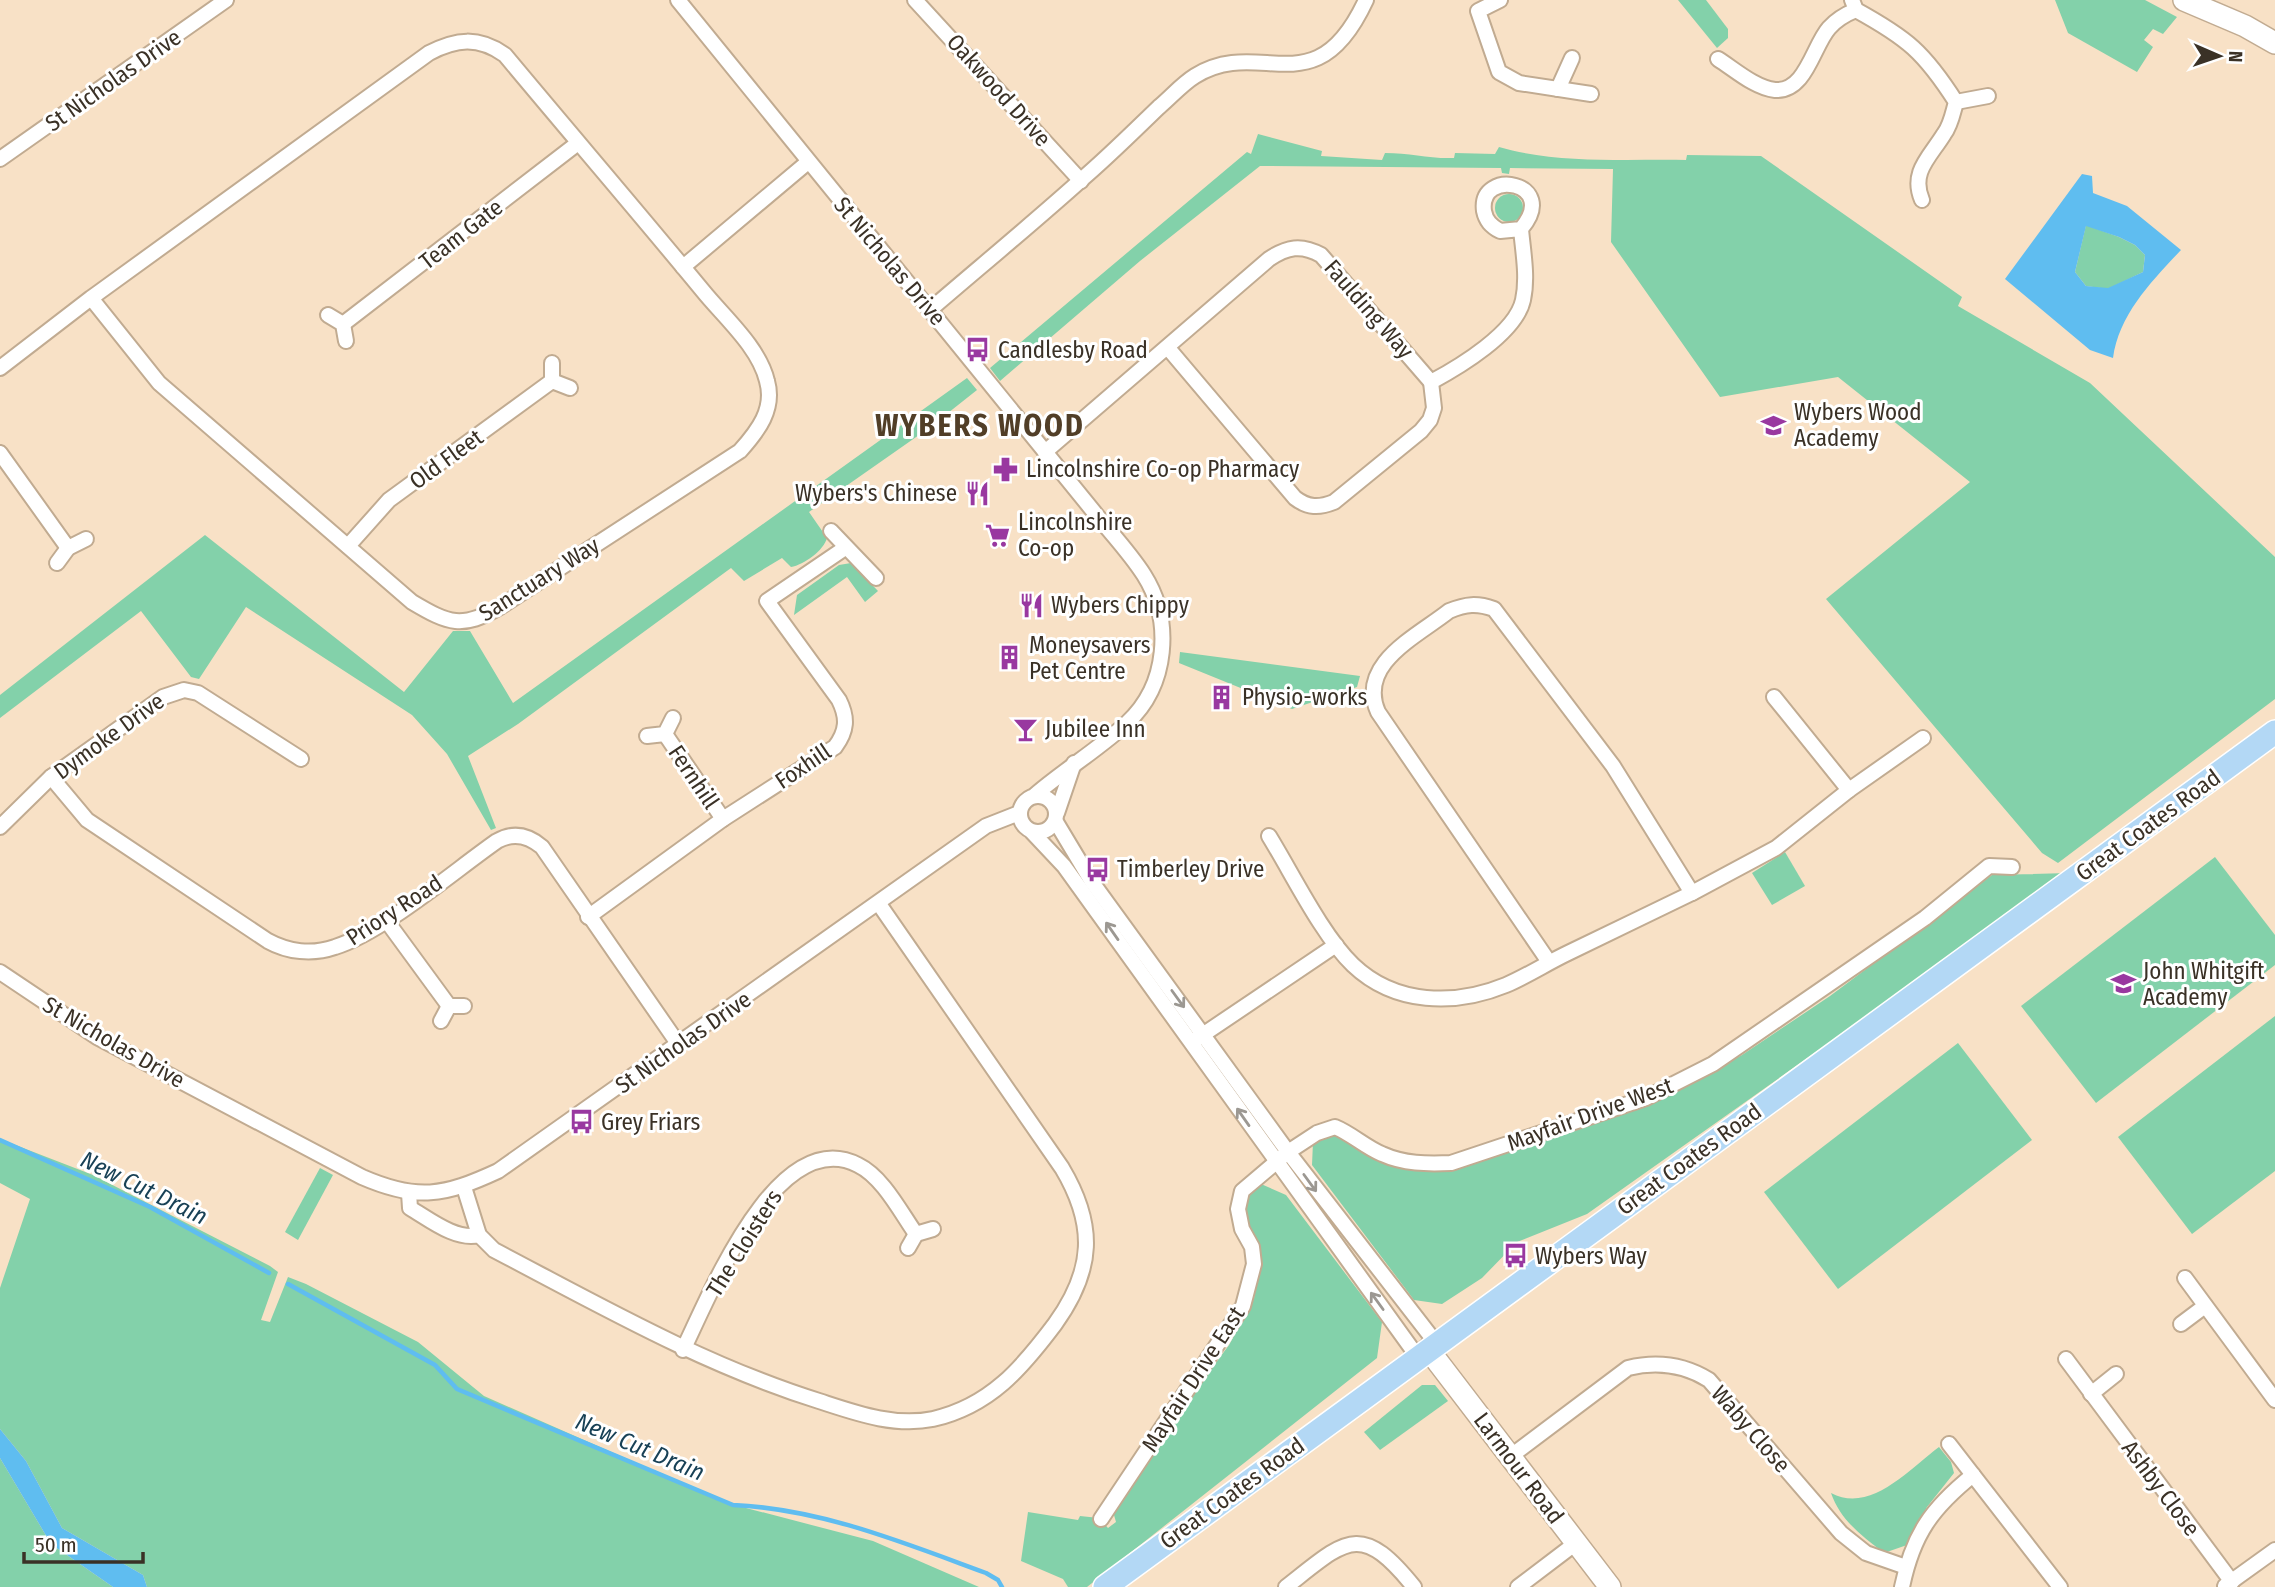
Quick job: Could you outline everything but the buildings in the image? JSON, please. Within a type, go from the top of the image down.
[{"type":"main road","name":"Great Coates Road","points":[[1105,1587],[1427,1349],[2275,732]]},
{"type":"street","name":"St Nicholas Drive","points":[[0,159],[226,0]]},
{"type":"street","name":"St Nicholas Drive","points":[[678,0],[1144,575],[1162,621],[1162,662],[1144,701],[1129,722],[1035,795]]},
{"type":"street","name":"Oakwood Drive","points":[[915,0],[1081,181]]},
{"type":"street","points":[[931,309],[1081,181],[1195,75],[1227,65],[1295,65],[1317,57],[1340,43],[1352,29],[1366,0]]},
{"type":"street","points":[[1466,0],[1478,11],[1499,72],[1519,83],[1591,94]]},
{"type":"street","points":[[1478,11],[1500,0]]},
{"type":"street","points":[[2184,0],[2275,43]]},
{"type":"street","points":[[1718,59],[1758,84],[1774,90],[1788,88],[1800,79],[1830,25],[1854,5],[1902,35],[1919,50],[1956,102]]},
{"type":"street","name":"Sanctuary Way","points":[[0,368],[91,298],[429,53],[455,42],[478,41],[505,55],[758,359],[768,382],[768,405],[760,429],[740,451],[500,607],[469,621],[452,622],[412,602],[159,383],[91,298]]},
{"type":"street","points":[[1558,89],[1572,58]]},
{"type":"street","points":[[1956,102],[1988,96]]},
{"type":"street","points":[[1922,200],[1916,187],[1922,162],[1946,132],[1956,102]]},
{"type":"street","name":"Team Gate","points":[[343,324],[579,143]]},
{"type":"street","points":[[683,267],[808,162]]},
{"type":"street","points":[[1168,348],[1295,498],[1310,506],[1334,502],[1421,431],[1434,408],[1431,382],[1459,367],[1514,320],[1524,297],[1525,260],[1521,229]]},
{"type":"street","name":"Faulding Way","points":[[1045,452],[1269,259],[1283,250],[1296,247],[1321,255],[1431,382]]},
{"type":"street","points":[[328,315],[343,324],[346,341]]},
{"type":"street","points":[[552,363],[552,381],[570,388]]},
{"type":"street","name":"Old Fleet","points":[[348,546],[389,500],[552,381]]},
{"type":"street","points":[[0,453],[68,548]]},
{"type":"street","points":[[831,531],[876,578]]},
{"type":"street","points":[[57,563],[68,548],[86,539]]},
{"type":"street","name":"Foxhill","points":[[589,917],[723,819],[835,747],[843,736],[845,711],[839,700],[767,601],[845,548]]},
{"type":"street","points":[[1549,962],[1378,712],[1371,697],[1373,681],[1380,666],[1449,611],[1463,605],[1479,604],[1494,610],[1613,766],[1692,893]]},
{"type":"street","name":"Dymoke Drive","points":[[0,827],[51,777],[163,697],[184,690],[208,699],[301,759]]},
{"type":"street","points":[[1774,698],[1849,790]]},
{"type":"street","name":"Fernhill","points":[[665,734],[673,718]]},
{"type":"street","name":"Fernhill","points":[[665,734],[723,819]]},
{"type":"street","name":"Fernhill","points":[[646,736],[665,734]]},
{"type":"street","points":[[1269,836],[1336,945],[1372,981],[1403,995],[1433,999],[1485,992],[1507,985],[1776,848],[1849,790],[1923,738]]},
{"type":"street","points":[[1032,832],[1046,831],[1056,817],[1075,762]]},
{"type":"street","name":"Priory Road","points":[[51,777],[87,820],[282,949],[313,951],[337,947],[386,920],[497,841],[515,835],[525,836],[542,847],[679,1045]]},
{"type":"street","points":[[1035,795],[1050,799],[1056,817],[1092,882],[1204,1034],[1427,1349],[1276,1164],[1064,866],[1022,825],[1019,813],[1027,799],[1035,795]]},
{"type":"street","name":"St Nicholas Drive","points":[[0,972],[97,1037],[362,1177],[393,1190],[438,1194],[464,1187],[508,1164],[986,826],[1019,813]]},
{"type":"street","name":"Mayfair Drive West","points":[[1288,1152],[1317,1133],[1335,1127],[1356,1136],[1381,1154],[1419,1165],[1451,1163],[1646,1098],[1713,1064],[1924,918],[1989,866],[2012,867]]},
{"type":"street","points":[[464,1187],[479,1235],[494,1251],[683,1350],[763,1383],[866,1416],[900,1421],[933,1419],[971,1405],[1009,1381],[1023,1366],[1074,1293],[1087,1244],[1083,1213],[1071,1184],[879,904]]},
{"type":"street","points":[[386,920],[449,1006]]},
{"type":"street","points":[[1191,1043],[1336,945]]},
{"type":"street","points":[[449,1006],[464,1006]]},
{"type":"street","points":[[441,1021],[449,1006]]},
{"type":"street","points":[[1276,1164],[1288,1152]]},
{"type":"street","name":"The Cloisters","points":[[683,1350],[720,1274],[763,1203],[793,1171],[808,1163],[823,1158],[841,1158],[860,1165],[874,1176],[916,1234]]},
{"type":"street","name":"Mayfair Drive East","points":[[1101,1519],[1243,1307],[1254,1264],[1252,1247],[1242,1229],[1238,1209],[1242,1191],[1276,1164]]},
{"type":"street","points":[[409,1193],[410,1208],[457,1233],[471,1237],[479,1235]]},
{"type":"street","points":[[908,1248],[916,1234],[933,1228]]},
{"type":"street","points":[[2185,1278],[2275,1400]]},
{"type":"street","points":[[2181,1324],[2206,1306]]},
{"type":"street","name":"Larmour Road","points":[[1427,1349],[1610,1587]]},
{"type":"street","name":"Ashby Close","points":[[2066,1359],[2228,1584]]},
{"type":"street","name":"Waby Close","points":[[1511,1456],[1628,1368],[1650,1363],[1692,1370],[1709,1380],[1841,1533],[1866,1553],[1906,1567]]},
{"type":"street","points":[[2091,1394],[2116,1374]]},
{"type":"street","points":[[1949,1444],[2060,1587]]},
{"type":"street","points":[[1902,1587],[1906,1567],[1930,1515],[1973,1475]]},
{"type":"street","points":[[1518,1587],[1576,1543]]},
{"type":"street","points":[[1286,1587],[1329,1553],[1351,1544],[1373,1545],[1391,1558],[1414,1587]]},
{"type":"street","points":[[2228,1584],[2275,1549]]},
{"type":"green space","points":[[1678,0],[1706,0],[1728,29],[1728,38],[1717,48]]},
{"type":"green space","points":[[2055,0],[2145,0],[2177,17],[2163,34],[2153,29],[2144,40],[2153,47],[2137,72],[2068,33]]},
{"type":"green space","points":[[1258,134],[1322,151],[1321,156],[1382,160],[1385,153],[1454,158],[1455,153],[1495,154],[1499,147],[1544,156],[1591,160],[1686,160],[1687,155],[1761,156],[1962,297],[1958,306],[2090,383],[2275,557],[2275,699],[2058,863],[2042,853],[1826,599],[1970,482],[1838,377],[1720,397],[1611,242],[1613,169],[1510,168],[1509,174],[1502,173],[1501,168],[1260,166],[1140,261],[1000,381],[990,368],[1247,152],[1251,154]]},
{"type":"green space","points":[[1509,194],[1519,198],[1523,208],[1519,218],[1509,222],[1499,218],[1495,208],[1499,198]]},
{"type":"green space","points":[[2086,225],[2135,245],[2145,255],[2143,272],[2108,289],[2086,286],[2075,272]]},
{"type":"green space","points":[[967,378],[977,390],[929,428],[809,512],[827,538],[813,556],[791,567],[782,558],[744,581],[731,568],[518,724],[468,756],[496,828],[491,830],[447,754],[412,715],[246,607],[199,679],[191,677],[141,611],[0,718],[0,695],[205,535],[404,692],[453,631],[470,631],[513,703]]},
{"type":"green space","points":[[851,563],[878,591],[865,602],[847,577],[794,615],[797,595],[839,565]]},
{"type":"green space","points":[[1180,652],[1360,676],[1357,687],[1292,709],[1179,663]]},
{"type":"green space","points":[[1785,852],[1805,886],[1772,905],[1752,873]]},
{"type":"green space","points":[[2215,857],[2275,935],[2275,965],[2096,1103],[2021,1006]]},
{"type":"green space","points":[[2069,873],[1587,1214],[1517,1242],[1482,1278],[1442,1304],[1414,1300],[1312,1165],[1313,1142],[1327,1132],[1451,1169],[1498,1155],[1710,1073],[1742,1055],[1830,996],[1992,875]]},
{"type":"green space","points":[[2275,1016],[2275,1171],[2192,1234],[2118,1137]]},
{"type":"green space","points":[[1958,1043],[2032,1140],[1838,1289],[1764,1192]]},
{"type":"green space","points":[[0,1139],[93,1175],[270,1266],[278,1272],[261,1320],[270,1322],[288,1277],[418,1342],[484,1396],[727,1503],[873,1541],[979,1587],[147,1587],[143,1575],[62,1528],[26,1461],[0,1429],[0,1288],[30,1199],[0,1183]]},
{"type":"green space","points":[[320,1168],[333,1175],[298,1240],[285,1232]]},
{"type":"green space","points":[[1261,1184],[1286,1195],[1382,1322],[1377,1358],[1087,1587],[1068,1587],[1063,1579],[1021,1561],[1028,1512],[1078,1520],[1080,1516],[1099,1518],[1108,1528],[1116,1522],[1112,1508],[1118,1496],[1229,1345],[1254,1299],[1258,1264],[1241,1203],[1250,1189]]},
{"type":"green space","points":[[1422,1385],[1435,1385],[1448,1401],[1380,1450],[1364,1432]]},
{"type":"green space","points":[[1939,1447],[1951,1462],[1954,1473],[1927,1507],[1907,1545],[1884,1553],[1846,1520],[1831,1493],[1846,1498],[1861,1498],[1875,1493],[1902,1477]]},
{"type":"green space","points":[[0,1458],[51,1544],[113,1587],[0,1587]]},
{"type":"water","points":[[2082,174],[2092,176],[2093,193],[2127,206],[2181,250],[2138,299],[2122,327],[2113,358],[2090,350],[2005,279]],"holes":[[[2086,226],[2135,245],[2145,255],[2143,272],[2108,288],[2086,286],[2075,272]]]},
{"type":"water","points":[[0,1429],[26,1461],[62,1528],[143,1575],[147,1587],[113,1587],[51,1544],[0,1458]]},
{"type":"waterway","name":"New Cut Drain","points":[[0,1140],[150,1207],[269,1273]]},
{"type":"waterway","name":"New Cut Drain","points":[[288,1284],[435,1365],[457,1389],[733,1505],[799,1513],[862,1529],[986,1573],[998,1580],[1002,1587]]},
{"type":"place","name":"Candlesby Road","points":[[978,350]]},
{"type":"place","name":"Wybers Wood Academy","points":[[1774,425]]},
{"type":"place","name":"Lincolnshire Co-op Pharmacy","points":[[1006,469]]},
{"type":"place","name":"Wybers's Chinese","points":[[977,493]]},
{"type":"place","name":"Lincolnshire Co-op","points":[[998,535]]},
{"type":"place","name":"Wybers Chippy","points":[[1031,605]]},
{"type":"place","name":"Moneysavers Pet Centre","points":[[1009,658]]},
{"type":"place","name":"Physio-works","points":[[1222,697]]},
{"type":"place","name":"Jubilee Inn","points":[[1025,729]]},
{"type":"place","name":"Timberley Drive","points":[[1097,869]]},
{"type":"place","name":"John Whitgift Academy","points":[[2123,984]]},
{"type":"place","name":"Grey Friars","points":[[581,1122]]},
{"type":"place","name":"Wybers Way","points":[[1515,1256]]},
{"type":"district","name":"WYBERS WOOD","points":[[980,426]]}]
